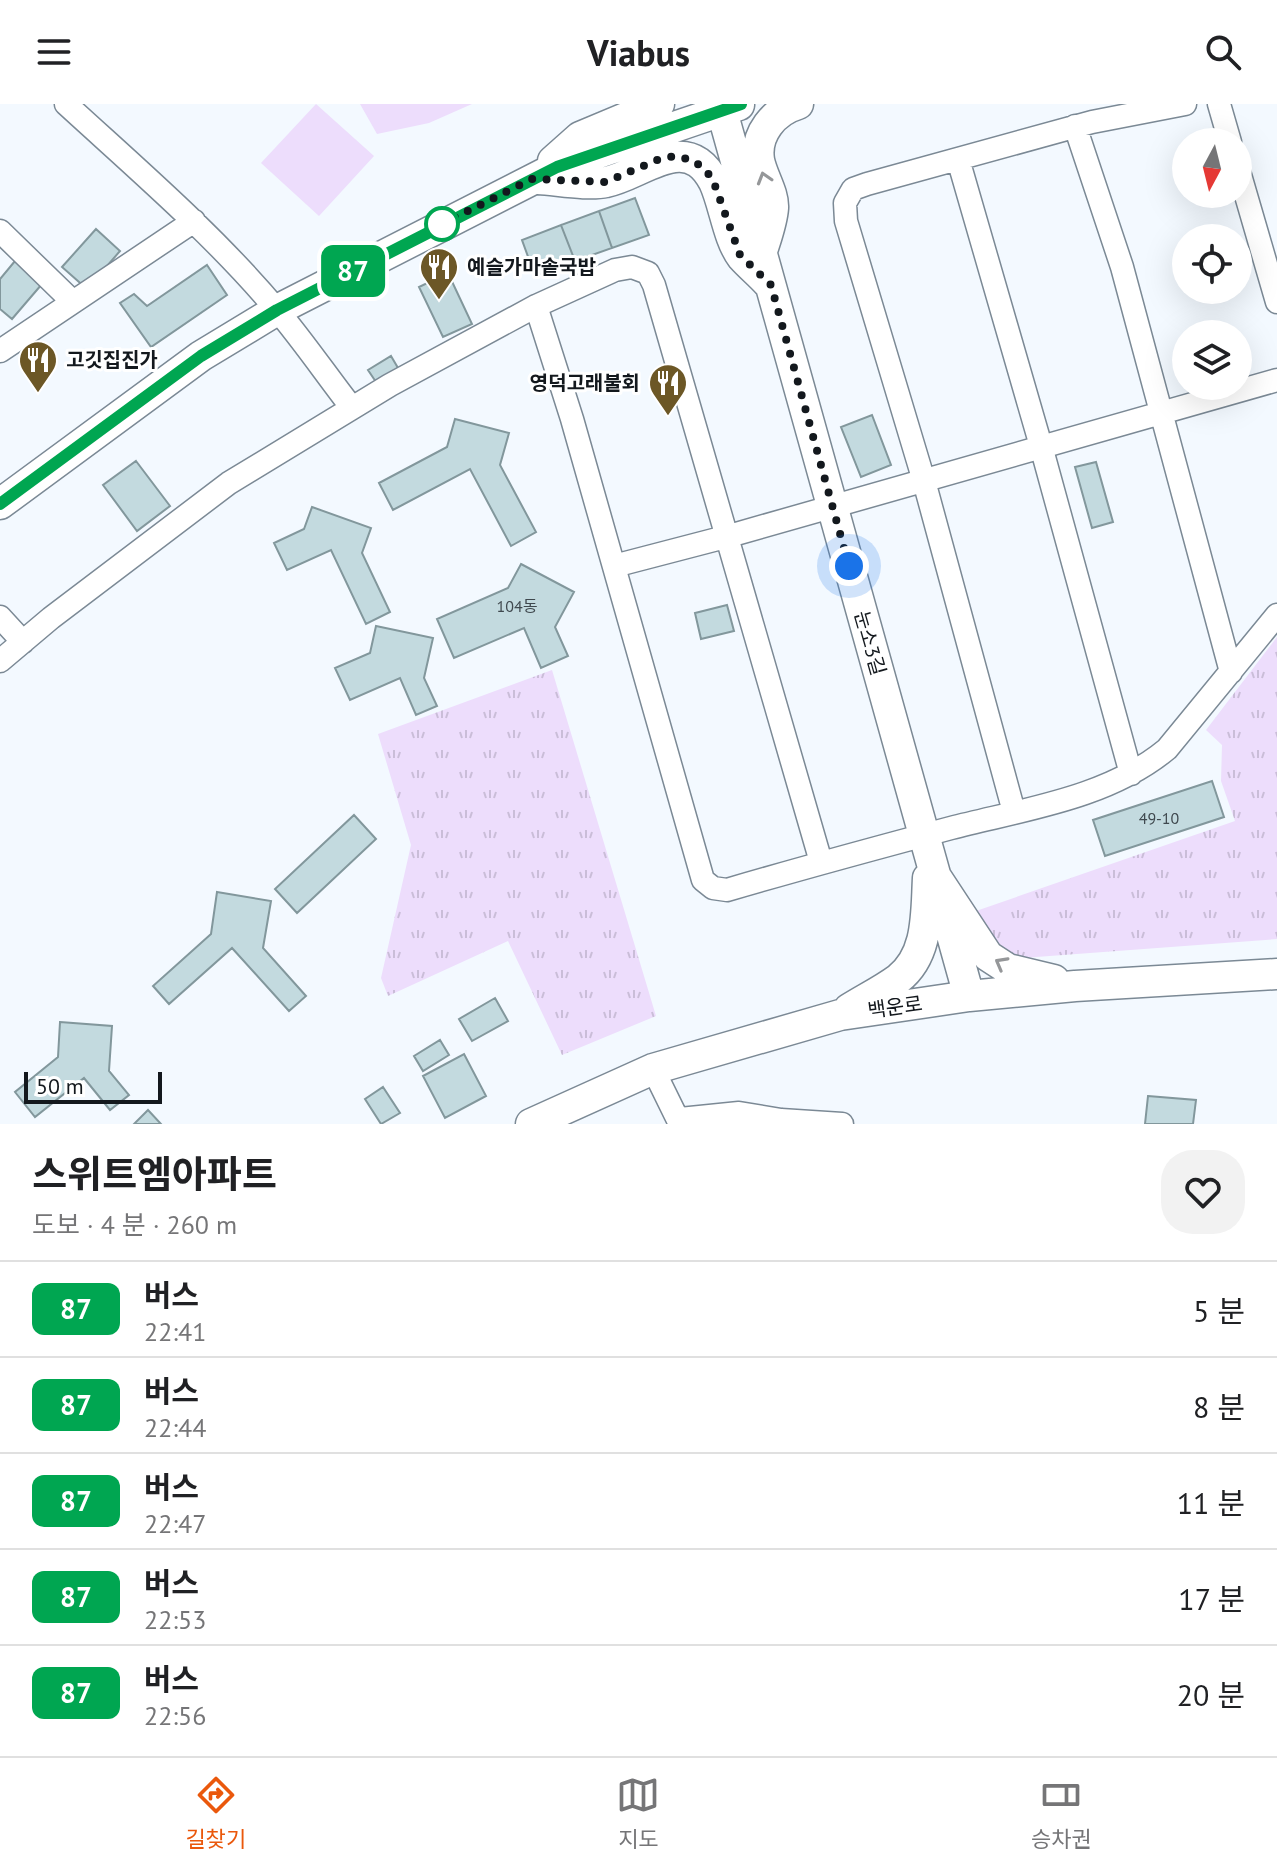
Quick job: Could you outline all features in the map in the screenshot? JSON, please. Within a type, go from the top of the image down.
[{"type":"street","points":[[66,104],[194,221],[277,310],[352,408]]},
{"type":"street","points":[[532,179],[580,137],[659,104]]},
{"type":"street","points":[[762,253],[773,207],[759,160],[759,147],[763,133],[773,118],[785,108],[798,104]]},
{"type":"street","points":[[1014,812],[924,481],[846,221],[845,203],[853,189],[1075,126],[1185,104]]},
{"type":"street","points":[[1219,104],[1226,128]]},
{"type":"street","points":[[0,504],[201,356],[277,310],[557,167],[728,106]]},
{"type":"street","name":"눈소3길","points":[[728,106],[762,253],[969,996]]},
{"type":"street","points":[[1075,126],[1122,267],[1163,410],[1231,672]]},
{"type":"street","points":[[532,179],[606,182],[657,160],[674,156],[692,160],[706,170],[714,183],[740,255],[771,285]]},
{"type":"street","points":[[958,159],[1131,774]]},
{"type":"street","points":[[1250,208],[1277,302]]},
{"type":"street","points":[[0,351],[194,221]]},
{"type":"street","points":[[0,231],[72,301]]},
{"type":"street","points":[[0,661],[229,483],[352,408],[536,306],[615,270],[632,267],[648,273],[654,285],[821,862]]},
{"type":"street","points":[[536,306],[703,880],[713,888],[727,890],[821,862],[1104,788],[1149,764],[1167,749],[1277,615]]},
{"type":"street","points":[[614,566],[1277,380]]},
{"type":"street","points":[[0,617],[23,642]]},
{"type":"street","points":[[840,1015],[901,977],[918,954],[924,936],[928,878],[936,877],[988,956],[1008,969],[1075,986]]},
{"type":"street","name":"백운로","points":[[531,1124],[653,1069],[840,1015],[969,996],[1075,986],[1277,974]]},
{"type":"street","points":[[653,1069],[680,1121],[739,1113],[781,1120],[842,1124]]},
{"type":"green space","points":[[316,104],[374,156],[319,216],[261,163]]},
{"type":"green space","points":[[360,104],[472,104],[429,123],[377,134]]},
{"type":"green space","points":[[1277,637],[1277,939],[1011,959],[991,945],[976,911],[1235,821],[1221,781],[1222,745],[1206,730]]},
{"type":"green space","points":[[552,670],[656,1016],[562,1055],[508,941],[388,996],[381,978],[411,845],[378,734]]},
{"type":"building","points":[[635,198],[649,235],[612,248],[599,211]]},
{"type":"building","points":[[599,211],[612,248],[575,261],[561,225]]},
{"type":"building","points":[[561,225],[575,261],[535,276],[522,240]]},
{"type":"building","points":[[96,229],[120,251],[87,289],[62,267]]},
{"type":"building","points":[[15,261],[42,284],[12,319],[0,309],[0,279]]},
{"type":"building","points":[[207,265],[227,295],[151,347],[120,303],[134,294],[147,306]]},
{"type":"building","points":[[448,273],[472,324],[443,337],[419,287]]},
{"type":"building","points":[[391,356],[398,368],[376,382],[368,370]]},
{"type":"building","points":[[872,415],[891,465],[861,477],[841,427]]},
{"type":"building","points":[[455,419],[509,433],[500,465],[536,532],[511,546],[470,469],[393,510],[379,483],[447,447]]},
{"type":"building","points":[[136,461],[170,506],[137,531],[103,485]]},
{"type":"building","points":[[1096,462],[1113,522],[1092,528],[1075,467]]},
{"type":"building","points":[[312,507],[371,528],[362,553],[390,612],[366,624],[331,550],[287,570],[274,543],[304,529]]},
{"type":"building","points":[[521,564],[574,592],[555,627],[568,656],[541,668],[524,628],[454,658],[437,619],[508,588]]},
{"type":"building","points":[[727,605],[734,631],[701,639],[695,613]]},
{"type":"building","points":[[376,626],[433,638],[424,678],[437,706],[416,715],[400,678],[350,700],[335,668],[370,653]]},
{"type":"building","points":[[1212,781],[1224,817],[1105,856],[1093,820]]},
{"type":"building","points":[[354,815],[376,839],[297,913],[275,889]]},
{"type":"building","points":[[217,892],[271,901],[263,948],[306,996],[289,1011],[232,948],[169,1004],[153,986],[211,934]]},
{"type":"building","points":[[495,998],[508,1021],[472,1041],[459,1019]]},
{"type":"building","points":[[60,1022],[112,1026],[109,1071],[129,1095],[110,1110],[84,1078],[35,1117],[15,1092],[58,1057]]},
{"type":"building","points":[[440,1040],[449,1055],[423,1071],[414,1056]]},
{"type":"building","points":[[464,1054],[486,1096],[445,1118],[423,1076]]},
{"type":"building","points":[[383,1087],[400,1113],[381,1124],[365,1099]]},
{"type":"building","points":[[1148,1096],[1196,1100],[1193,1124],[1145,1124]]},
{"type":"building","points":[[148,1110],[161,1124],[134,1124]]},
{"type":"bus line","name":"87","points":[[0,504],[201,356],[277,310],[557,167],[741,104]]},
{"type":"place","name":"예슬가마솥국밥","points":[[439,301]]},
{"type":"place","name":"고깃집진가","points":[[38,394]]},
{"type":"place","name":"영덕고래불회","points":[[668,417]]},
{"type":"route","points":[[442,224],[532,179],[606,182],[674,156],[692,160],[706,170],[714,183],[740,255],[771,285],[849,566]]}]
